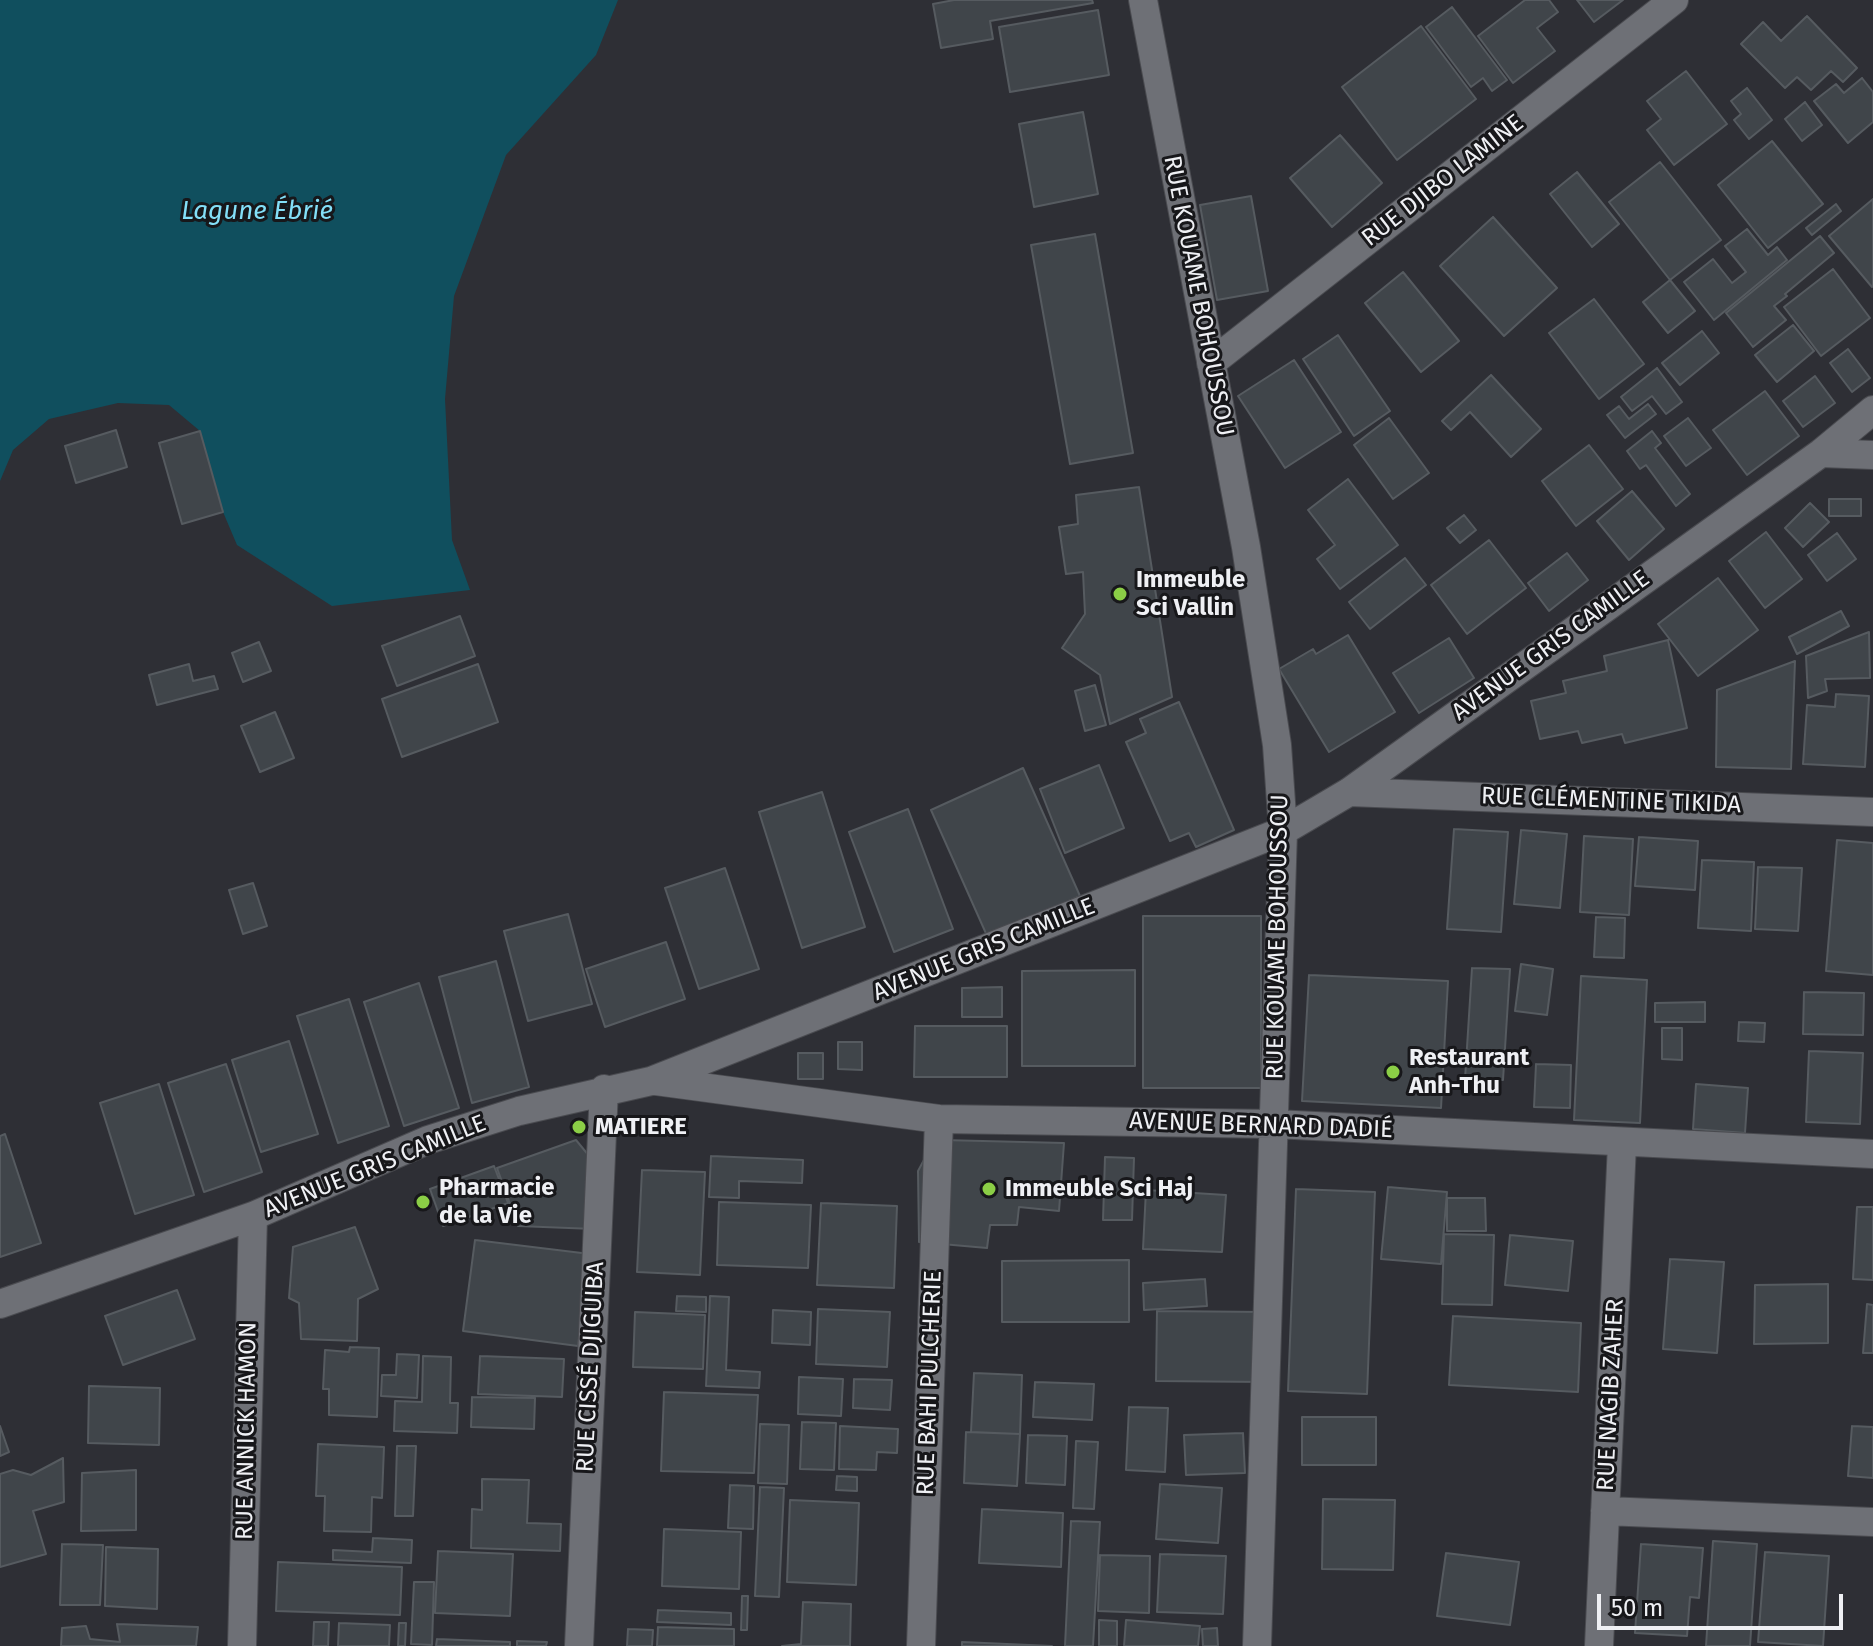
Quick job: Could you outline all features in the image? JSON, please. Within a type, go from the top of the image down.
[{"type":"street","name":"RUE KOUAME BOHOUSSOU","points":[[1143,0],[1211,363],[1277,745],[1283,831],[1257,1646]]},
{"type":"street","name":"RUE DJIBO LAMINE","points":[[1211,363],[1674,0]]},
{"type":"street","name":"AVENUE GRIS CAMILLE","points":[[0,1304],[253,1216],[428,1140],[604,1089],[651,1081],[1283,831],[1349,792],[1821,453],[1873,410]]},
{"type":"street","points":[[1821,453],[1873,455]]},
{"type":"street","name":"RUE CLÉMENTINE TIKIDA","points":[[1349,792],[1873,812]]},
{"type":"street","name":"AVENUE BERNARD DADIÉ","points":[[651,1081],[939,1119],[1275,1124],[1622,1144],[1873,1154]]},
{"type":"street","name":"RUE CISSÉ DJIGUIBA","points":[[579,1646],[604,1089]]},
{"type":"street","name":"RUE BAHI PULCHERIE","points":[[921,1646],[939,1119]]},
{"type":"street","name":"RUE NAGIB ZAHER","points":[[1599,1646],[1622,1144]]},
{"type":"street","name":"RUE ANNICK HAMON","points":[[242,1646],[253,1216]]},
{"type":"street","points":[[1605,1511],[1873,1522]]},
{"type":"water","name":"Lagune Ébrié","points":[[0,0],[618,0],[596,55],[506,155],[454,296],[445,399],[452,540],[470,590],[332,606],[237,545],[223,512],[200,431],[169,405],[118,403],[49,419],[13,450],[0,481]]},
{"type":"building","points":[[954,0],[1092,0],[1093,3],[990,21],[993,39],[941,48],[933,4]]},
{"type":"building","points":[[1525,0],[1549,0],[1558,12],[1537,28],[1555,51],[1513,83],[1478,36]]},
{"type":"building","points":[[1577,0],[1623,0],[1594,22]]},
{"type":"building","points":[[1452,7],[1507,80],[1492,91],[1483,78],[1471,87],[1426,27]]},
{"type":"building","points":[[1098,10],[1109,75],[1010,92],[999,27]]},
{"type":"building","points":[[1807,16],[1857,68],[1843,82],[1831,71],[1811,90],[1797,77],[1785,88],[1741,44],[1763,22],[1781,41]]},
{"type":"building","points":[[1421,26],[1476,99],[1397,160],[1342,87]]},
{"type":"building","points":[[1686,71],[1727,124],[1674,165],[1647,130],[1661,119],[1647,101]]},
{"type":"building","points":[[1862,78],[1873,92],[1873,122],[1848,143],[1814,101],[1836,84],[1844,93]]},
{"type":"building","points":[[1747,88],[1772,120],[1749,139],[1734,120],[1741,114],[1731,101]]},
{"type":"building","points":[[1805,102],[1822,125],[1802,141],[1785,119]]},
{"type":"building","points":[[1083,112],[1098,194],[1034,207],[1019,124]]},
{"type":"building","points":[[1340,135],[1382,183],[1332,227],[1290,178]]},
{"type":"building","points":[[1772,141],[1823,204],[1768,248],[1718,185]]},
{"type":"building","points":[[1660,162],[1721,240],[1670,280],[1609,202]]},
{"type":"building","points":[[1577,172],[1619,224],[1592,247],[1550,194]]},
{"type":"building","points":[[1251,196],[1268,291],[1217,300],[1200,205]]},
{"type":"building","points":[[1873,199],[1873,286],[1872,287],[1829,236]]},
{"type":"building","points":[[1836,204],[1841,211],[1812,235],[1806,228]]},
{"type":"building","points":[[1493,217],[1557,288],[1504,336],[1440,266]]},
{"type":"building","points":[[1747,229],[1768,255],[1777,247],[1787,260],[1714,320],[1684,282],[1713,259],[1732,283],[1746,272],[1725,246]]},
{"type":"building","points":[[1095,234],[1133,453],[1070,464],[1031,245]]},
{"type":"building","points":[[1820,236],[1834,253],[1774,306],[1786,320],[1753,347],[1726,313]]},
{"type":"building","points":[[1833,269],[1870,318],[1821,356],[1784,307]]},
{"type":"building","points":[[1403,272],[1459,341],[1421,372],[1365,303]]},
{"type":"building","points":[[1670,280],[1695,311],[1668,333],[1643,302]]},
{"type":"building","points":[[1594,299],[1644,364],[1599,399],[1549,333]]},
{"type":"building","points":[[1793,325],[1814,351],[1777,382],[1755,355]]},
{"type":"building","points":[[1702,331],[1719,353],[1680,385],[1662,363]]},
{"type":"building","points":[[1338,335],[1390,411],[1354,436],[1303,359]]},
{"type":"building","points":[[1848,349],[1870,378],[1852,392],[1830,363]]},
{"type":"building","points":[[1294,360],[1341,432],[1285,468],[1238,396]]},
{"type":"building","points":[[1657,368],[1682,402],[1666,414],[1652,396],[1632,411],[1621,397]]},
{"type":"building","points":[[1491,375],[1541,429],[1511,457],[1470,412],[1451,430],[1442,421]]},
{"type":"building","points":[[1815,376],[1835,403],[1803,427],[1783,401]]},
{"type":"building","points":[[1765,391],[1799,436],[1747,475],[1713,430]]},
{"type":"building","points":[[1648,404],[1656,414],[1625,438],[1607,415],[1619,406],[1629,419]]},
{"type":"building","points":[[1389,418],[1429,473],[1393,499],[1354,445]]},
{"type":"building","points":[[1688,418],[1711,448],[1686,466],[1664,436]]},
{"type":"building","points":[[116,430],[127,467],[76,483],[65,446]]},
{"type":"building","points":[[200,431],[223,512],[182,524],[159,443]]},
{"type":"building","points":[[1652,431],[1661,443],[1655,448],[1690,494],[1676,506],[1646,465],[1640,469],[1627,451]]},
{"type":"building","points":[[1589,445],[1623,489],[1576,526],[1542,481]]},
{"type":"building","points":[[1348,479],[1398,545],[1340,589],[1317,559],[1335,545],[1308,510]]},
{"type":"building","name":"Immeuble Sci Vallin","points":[[1139,487],[1172,697],[1110,724],[1100,675],[1062,648],[1085,614],[1083,572],[1066,574],[1059,527],[1078,524],[1076,495]]},
{"type":"building","points":[[1632,491],[1664,529],[1629,560],[1597,521]]},
{"type":"building","points":[[1829,499],[1861,499],[1861,516],[1829,516]]},
{"type":"building","points":[[1810,503],[1829,522],[1803,547],[1785,528]]},
{"type":"building","points":[[1464,515],[1476,530],[1460,543],[1447,528]]},
{"type":"building","points":[[1766,532],[1802,579],[1765,608],[1729,561]]},
{"type":"building","points":[[1837,533],[1856,559],[1827,581],[1808,555]]},
{"type":"building","points":[[1489,540],[1526,588],[1467,634],[1431,585]]},
{"type":"building","points":[[1567,553],[1588,580],[1549,611],[1528,583]]},
{"type":"building","points":[[1405,558],[1426,585],[1370,629],[1349,602]]},
{"type":"building","points":[[1718,578],[1758,630],[1698,676],[1658,624]]},
{"type":"building","points":[[1841,611],[1849,626],[1797,654],[1789,637]]},
{"type":"building","points":[[460,616],[475,656],[397,686],[382,646]]},
{"type":"building","points":[[1869,632],[1870,678],[1825,679],[1827,691],[1808,698],[1806,656]]},
{"type":"building","points":[[1348,635],[1395,712],[1329,752],[1279,669],[1313,649],[1316,654]]},
{"type":"building","points":[[1449,638],[1474,678],[1419,713],[1393,673]]},
{"type":"building","points":[[1668,640],[1687,728],[1625,743],[1622,734],[1582,743],[1578,731],[1540,739],[1531,701],[1566,693],[1563,681],[1607,671],[1604,656]]},
{"type":"building","points":[[259,642],[271,671],[243,682],[232,653]]},
{"type":"building","points":[[1795,661],[1791,769],[1716,767],[1717,690]]},
{"type":"building","points":[[189,664],[193,681],[214,676],[218,689],[157,705],[149,675]]},
{"type":"building","points":[[478,664],[498,722],[402,757],[382,699]]},
{"type":"building","points":[[1095,685],[1106,725],[1085,731],[1075,691]]},
{"type":"building","points":[[1836,694],[1869,696],[1865,767],[1803,764],[1807,705],[1835,707]]},
{"type":"building","points":[[1179,702],[1234,830],[1196,847],[1189,833],[1170,841],[1126,742],[1146,733],[1140,719]]},
{"type":"building","points":[[275,712],[294,758],[260,772],[241,726]]},
{"type":"building","points":[[1099,765],[1124,828],[1065,853],[1040,789]]},
{"type":"building","points":[[1023,768],[1080,896],[988,938],[931,810]]},
{"type":"building","points":[[822,792],[865,927],[802,948],[759,812]]},
{"type":"building","points":[[908,809],[953,929],[894,952],[849,832]]},
{"type":"building","points":[[1454,829],[1508,832],[1501,932],[1447,929]]},
{"type":"building","points":[[1521,830],[1567,834],[1560,908],[1514,904]]},
{"type":"building","points":[[1584,836],[1633,839],[1629,915],[1580,912]]},
{"type":"building","points":[[1639,837],[1698,841],[1695,890],[1635,886]]},
{"type":"building","points":[[1837,840],[1873,843],[1873,975],[1826,971]]},
{"type":"building","points":[[1702,860],[1754,862],[1751,931],[1698,928]]},
{"type":"building","points":[[1758,867],[1802,868],[1798,931],[1755,929]]},
{"type":"building","points":[[725,868],[759,969],[699,989],[665,888]]},
{"type":"building","points":[[253,883],[267,926],[243,934],[229,890]]},
{"type":"building","points":[[568,914],[592,1004],[528,1021],[504,931]]},
{"type":"building","points":[[1143,916],[1261,916],[1261,1088],[1143,1088]]},
{"type":"building","points":[[1596,917],[1625,918],[1624,958],[1594,957]]},
{"type":"building","points":[[666,942],[685,999],[605,1027],[586,969]]},
{"type":"building","points":[[496,961],[529,1087],[472,1103],[439,977]]},
{"type":"building","points":[[1521,964],[1553,969],[1547,1015],[1515,1011]]},
{"type":"building","points":[[1472,968],[1510,969],[1503,1080],[1465,1079]]},
{"type":"building","points":[[1135,970],[1135,1066],[1022,1066],[1022,971]]},
{"type":"building","points":[[1309,975],[1448,981],[1441,1108],[1302,1101]]},
{"type":"building","points":[[1581,976],[1647,980],[1640,1123],[1574,1120]]},
{"type":"building","points":[[419,983],[459,1108],[404,1126],[364,1002]]},
{"type":"building","points":[[1002,987],[1002,1017],[962,1017],[962,988]]},
{"type":"building","points":[[1804,992],[1864,993],[1863,1035],[1803,1034]]},
{"type":"building","points":[[349,999],[389,1126],[338,1143],[297,1016]]},
{"type":"building","points":[[1705,1002],[1705,1022],[1655,1022],[1655,1003]]},
{"type":"building","points":[[1739,1022],[1765,1023],[1764,1042],[1738,1041]]},
{"type":"building","points":[[915,1026],[1007,1026],[1007,1077],[914,1077]]},
{"type":"building","points":[[1662,1028],[1682,1028],[1682,1060],[1662,1059]]},
{"type":"building","points":[[289,1041],[318,1134],[261,1152],[232,1060]]},
{"type":"building","points":[[838,1042],[862,1042],[862,1070],[838,1069]]},
{"type":"building","points":[[1809,1051],[1863,1053],[1860,1124],[1806,1122]]},
{"type":"building","points":[[798,1053],[823,1053],[823,1079],[798,1079]]},
{"type":"building","points":[[226,1064],[262,1172],[204,1192],[168,1083]]},
{"type":"building","points":[[1536,1064],[1571,1065],[1570,1108],[1534,1107]]},
{"type":"building","points":[[159,1084],[194,1195],[135,1214],[100,1103]]},
{"type":"building","points":[[1696,1084],[1748,1088],[1745,1133],[1693,1129]]},
{"type":"building","points":[[5,1134],[41,1243],[0,1257],[0,1136]]},
{"type":"building","points":[[576,1140],[599,1168],[594,1229],[518,1226],[497,1168]]},
{"type":"building","name":"Immeuble Sci Haj","points":[[942,1140],[1064,1143],[1059,1211],[1019,1207],[1017,1225],[990,1225],[987,1248],[919,1242],[918,1171],[932,1145]]},
{"type":"building","points":[[711,1156],[803,1160],[802,1183],[739,1181],[739,1198],[709,1197]]},
{"type":"building","points":[[1105,1157],[1134,1158],[1132,1220],[1103,1220]]},
{"type":"building","points":[[494,1166],[508,1203],[443,1226],[430,1189]]},
{"type":"building","points":[[642,1170],[705,1172],[700,1275],[637,1272]]},
{"type":"building","points":[[1388,1187],[1447,1192],[1441,1264],[1381,1259]]},
{"type":"building","points":[[1296,1189],[1375,1192],[1367,1394],[1288,1391]]},
{"type":"building","points":[[1146,1190],[1226,1195],[1222,1252],[1143,1249]]},
{"type":"building","points":[[1447,1198],[1485,1198],[1486,1231],[1447,1231]]},
{"type":"building","points":[[719,1202],[811,1205],[808,1268],[717,1265]]},
{"type":"building","points":[[821,1203],[897,1206],[894,1288],[817,1285]]},
{"type":"building","points":[[1857,1207],[1873,1207],[1873,1280],[1853,1279]]},
{"type":"building","points":[[355,1227],[378,1289],[358,1299],[357,1341],[301,1339],[299,1303],[289,1298],[293,1247]]},
{"type":"building","points":[[1444,1234],[1494,1235],[1492,1305],[1442,1304]]},
{"type":"building","points":[[1510,1235],[1573,1241],[1568,1291],[1505,1285]]},
{"type":"building","points":[[475,1240],[590,1254],[578,1346],[463,1331]]},
{"type":"building","points":[[1670,1259],[1724,1262],[1717,1353],[1663,1349]]},
{"type":"building","points":[[1129,1260],[1129,1322],[1002,1322],[1002,1261]]},
{"type":"building","points":[[1205,1279],[1207,1306],[1144,1310],[1143,1283]]},
{"type":"building","points":[[1828,1284],[1828,1343],[1754,1344],[1755,1285]]},
{"type":"building","points":[[177,1290],[195,1339],[123,1365],[105,1316]]},
{"type":"building","points":[[677,1296],[706,1297],[706,1312],[676,1311]]},
{"type":"building","points":[[710,1296],[729,1297],[726,1370],[760,1372],[759,1388],[706,1386]]},
{"type":"building","points":[[1867,1304],[1873,1305],[1873,1353],[1863,1353]]},
{"type":"building","points":[[818,1309],[890,1312],[887,1367],[816,1364]]},
{"type":"building","points":[[773,1310],[811,1312],[810,1345],[772,1343]]},
{"type":"building","points":[[1157,1311],[1266,1312],[1265,1382],[1156,1381]]},
{"type":"building","points":[[635,1312],[705,1315],[703,1369],[633,1367]]},
{"type":"building","points":[[1453,1316],[1581,1323],[1578,1392],[1449,1385]]},
{"type":"building","points":[[350,1347],[379,1348],[377,1417],[329,1415],[329,1389],[323,1389],[325,1350],[349,1352]]},
{"type":"building","points":[[397,1354],[419,1355],[417,1398],[381,1396],[382,1375],[396,1375]]},
{"type":"building","points":[[423,1356],[451,1357],[450,1403],[458,1403],[457,1433],[394,1431],[395,1401],[422,1402]]},
{"type":"building","points":[[480,1356],[564,1359],[562,1397],[478,1394]]},
{"type":"building","points":[[974,1373],[1022,1375],[1020,1434],[971,1432]]},
{"type":"building","points":[[799,1377],[843,1379],[841,1416],[798,1414]]},
{"type":"building","points":[[854,1379],[892,1380],[890,1410],[853,1408]]},
{"type":"building","points":[[1035,1382],[1094,1384],[1092,1420],[1033,1417]]},
{"type":"building","points":[[89,1386],[160,1388],[159,1445],[88,1443]]},
{"type":"building","points":[[664,1392],[758,1395],[754,1473],[661,1471]]},
{"type":"building","points":[[472,1397],[535,1398],[534,1429],[471,1427]]},
{"type":"building","points":[[1129,1407],[1168,1408],[1165,1472],[1126,1470]]},
{"type":"building","points":[[1302,1417],[1376,1417],[1376,1465],[1302,1465]]},
{"type":"building","points":[[802,1422],[836,1423],[834,1470],[800,1469]]},
{"type":"building","points":[[760,1424],[789,1425],[787,1484],[758,1483]]},
{"type":"building","points":[[0,1426],[9,1452],[0,1456]]},
{"type":"building","points":[[840,1426],[898,1429],[897,1453],[877,1452],[876,1470],[839,1469]]},
{"type":"building","points":[[1852,1426],[1873,1427],[1873,1478],[1848,1476]]},
{"type":"building","points":[[966,1432],[1020,1434],[1017,1486],[964,1483]]},
{"type":"building","points":[[1243,1433],[1245,1473],[1186,1475],[1184,1435]]},
{"type":"building","points":[[1028,1435],[1067,1436],[1065,1485],[1026,1483]]},
{"type":"building","points":[[1076,1441],[1098,1442],[1094,1509],[1073,1508]]},
{"type":"building","points":[[318,1444],[384,1447],[382,1498],[372,1497],[371,1532],[324,1531],[325,1496],[316,1496]]},
{"type":"building","points":[[397,1446],[416,1446],[413,1516],[395,1516]]},
{"type":"building","points":[[63,1458],[64,1502],[33,1511],[46,1554],[0,1567],[0,1474],[13,1470],[31,1475]]},
{"type":"building","points":[[136,1470],[136,1530],[81,1531],[82,1473]]},
{"type":"building","points":[[837,1476],[857,1477],[857,1491],[836,1490]]},
{"type":"building","points":[[482,1479],[529,1480],[527,1523],[561,1524],[560,1551],[471,1548],[472,1509],[482,1510]]},
{"type":"building","points":[[1160,1484],[1222,1488],[1218,1543],[1156,1539]]},
{"type":"building","points":[[730,1485],[754,1486],[753,1529],[728,1528]]},
{"type":"building","points":[[760,1487],[784,1488],[779,1597],[755,1596]]},
{"type":"building","points":[[1323,1499],[1395,1500],[1393,1570],[1322,1569]]},
{"type":"building","points":[[790,1500],[859,1503],[856,1585],[787,1582]]},
{"type":"building","points":[[982,1509],[1063,1513],[1061,1567],[979,1563]]},
{"type":"building","points":[[1071,1521],[1100,1522],[1093,1646],[1065,1646]]},
{"type":"building","points":[[664,1529],[741,1532],[739,1589],[662,1586]]},
{"type":"building","points":[[373,1538],[412,1540],[411,1563],[333,1560],[333,1550],[372,1552]]},
{"type":"building","points":[[1713,1541],[1757,1544],[1750,1646],[1706,1646]]},
{"type":"building","points":[[62,1544],[103,1545],[100,1605],[60,1605]]},
{"type":"building","points":[[1641,1544],[1703,1548],[1699,1598],[1690,1597],[1687,1636],[1635,1633]]},
{"type":"building","points":[[106,1547],[158,1549],[157,1609],[105,1606]]},
{"type":"building","points":[[438,1551],[513,1554],[510,1616],[435,1613]]},
{"type":"building","points":[[1765,1552],[1829,1556],[1823,1646],[1758,1642]]},
{"type":"building","points":[[1446,1553],[1519,1562],[1510,1625],[1437,1616]]},
{"type":"building","points":[[1160,1554],[1226,1556],[1223,1614],[1157,1612]]},
{"type":"building","points":[[1100,1555],[1150,1556],[1149,1613],[1098,1611]]},
{"type":"building","points":[[278,1562],[402,1567],[400,1615],[276,1611]]},
{"type":"building","points":[[414,1582],[434,1582],[432,1645],[411,1644]]},
{"type":"building","points":[[742,1596],[748,1596],[747,1630],[741,1630]]},
{"type":"building","points":[[803,1602],[851,1604],[850,1646],[782,1646],[801,1644]]},
{"type":"building","points":[[658,1610],[731,1613],[731,1625],[657,1622]]},
{"type":"building","points":[[1099,1620],[1117,1621],[1117,1646],[1099,1646]]},
{"type":"building","points":[[1126,1620],[1200,1626],[1198,1646],[1124,1646]]},
{"type":"building","points":[[314,1622],[329,1622],[328,1646],[313,1646]]},
{"type":"building","points":[[339,1623],[390,1625],[389,1646],[338,1646]]},
{"type":"building","points":[[399,1623],[406,1623],[405,1646],[398,1646]]},
{"type":"building","points":[[117,1624],[198,1627],[196,1646],[61,1646],[62,1628],[86,1626],[90,1639],[120,1642]]},
{"type":"building","points":[[658,1627],[734,1629],[734,1646],[657,1646]]},
{"type":"building","points":[[1217,1628],[1218,1646],[1203,1646],[1202,1629]]},
{"type":"building","points":[[628,1629],[653,1630],[652,1646],[627,1646]]},
{"type":"building","points":[[437,1639],[510,1642],[510,1646],[436,1646]]},
{"type":"building","points":[[517,1641],[547,1642],[546,1646],[517,1646]]},
{"type":"building","points":[[962,1642],[1052,1646],[962,1646]]},
{"type":"place","name":"Immeuble Sci Vallin","points":[[1120,594]]},
{"type":"place","name":"Restaurant Anh-Thu","points":[[1393,1072]]},
{"type":"place","name":"MATIERE","points":[[579,1127]]},
{"type":"place","name":"Immeuble Sci Haj","points":[[989,1189]]},
{"type":"place","name":"Pharmacie de la Vie","points":[[423,1202]]}]
